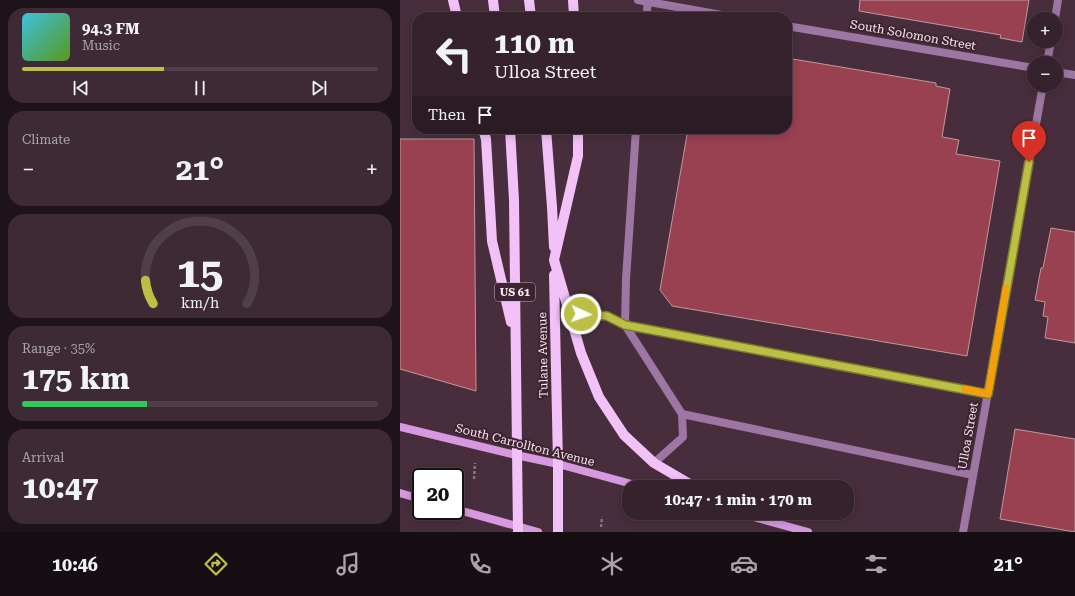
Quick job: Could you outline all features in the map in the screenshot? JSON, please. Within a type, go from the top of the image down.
[{"type":"main road","points":[[453,0],[457,12]]},
{"type":"main road","points":[[493,0],[494,12]]},
{"type":"main road","points":[[529,0],[530,12]]},
{"type":"main road","points":[[573,0],[574,12]]},
{"type":"main road","points":[[485,134],[492,241],[515,340]]},
{"type":"main road","name":"US 61","points":[[510,134],[514,200],[518,529]]},
{"type":"main road","name":"Tulane Avenue","points":[[546,134],[552,207],[554,260],[558,532]]},
{"type":"main road","points":[[578,134],[578,156],[554,260],[569,314],[581,353],[599,397],[624,435],[654,463],[683,480]]},
{"type":"main road","name":"South Carrollton Avenue","points":[[400,427],[558,464],[622,481]]},
{"type":"main road","points":[[400,493],[412,496]]},
{"type":"main road","points":[[464,512],[518,529],[538,532]]},
{"type":"main road","points":[[764,520],[808,532]]},
{"type":"street","points":[[638,0],[705,12]]},
{"type":"street","points":[[1056,12],[1058,0]]},
{"type":"street","points":[[647,12],[648,2]]},
{"type":"street","name":"South Solomon Street","points":[[792,27],[1027,67]]},
{"type":"street","points":[[1063,73],[1075,75]]},
{"type":"street","name":"Ulloa Street","points":[[963,532],[1042,92]]},
{"type":"street","points":[[636,134],[626,279],[625,325],[682,414],[683,437],[654,463]]},
{"type":"street","points":[[569,314],[607,316],[625,325],[988,394]]},
{"type":"street","points":[[682,414],[973,475]]},
{"type":"path","points":[[474,479],[475,463]]},
{"type":"path","points":[[601,528],[602,517]]},
{"type":"building","points":[[860,0],[1029,0],[1022,42],[1000,38],[1001,35],[859,11]]},
{"type":"building","points":[[792,59],[936,83],[936,86],[950,89],[942,137],[959,140],[956,154],[1000,161],[967,356],[672,306],[660,290],[687,134],[792,134]]},
{"type":"building","points":[[400,139],[474,139],[476,391],[400,369]]},
{"type":"building","points":[[1051,228],[1075,232],[1075,343],[1045,338],[1048,317],[1043,316],[1045,302],[1035,300]]},
{"type":"building","points":[[1015,429],[1075,439],[1075,532],[1000,519]]},
{"type":"slow traffic","points":[[965,389],[988,394],[1006,288]]},
{"type":"route","points":[[581,314],[607,316],[625,325],[988,394],[1029,162]]}]
